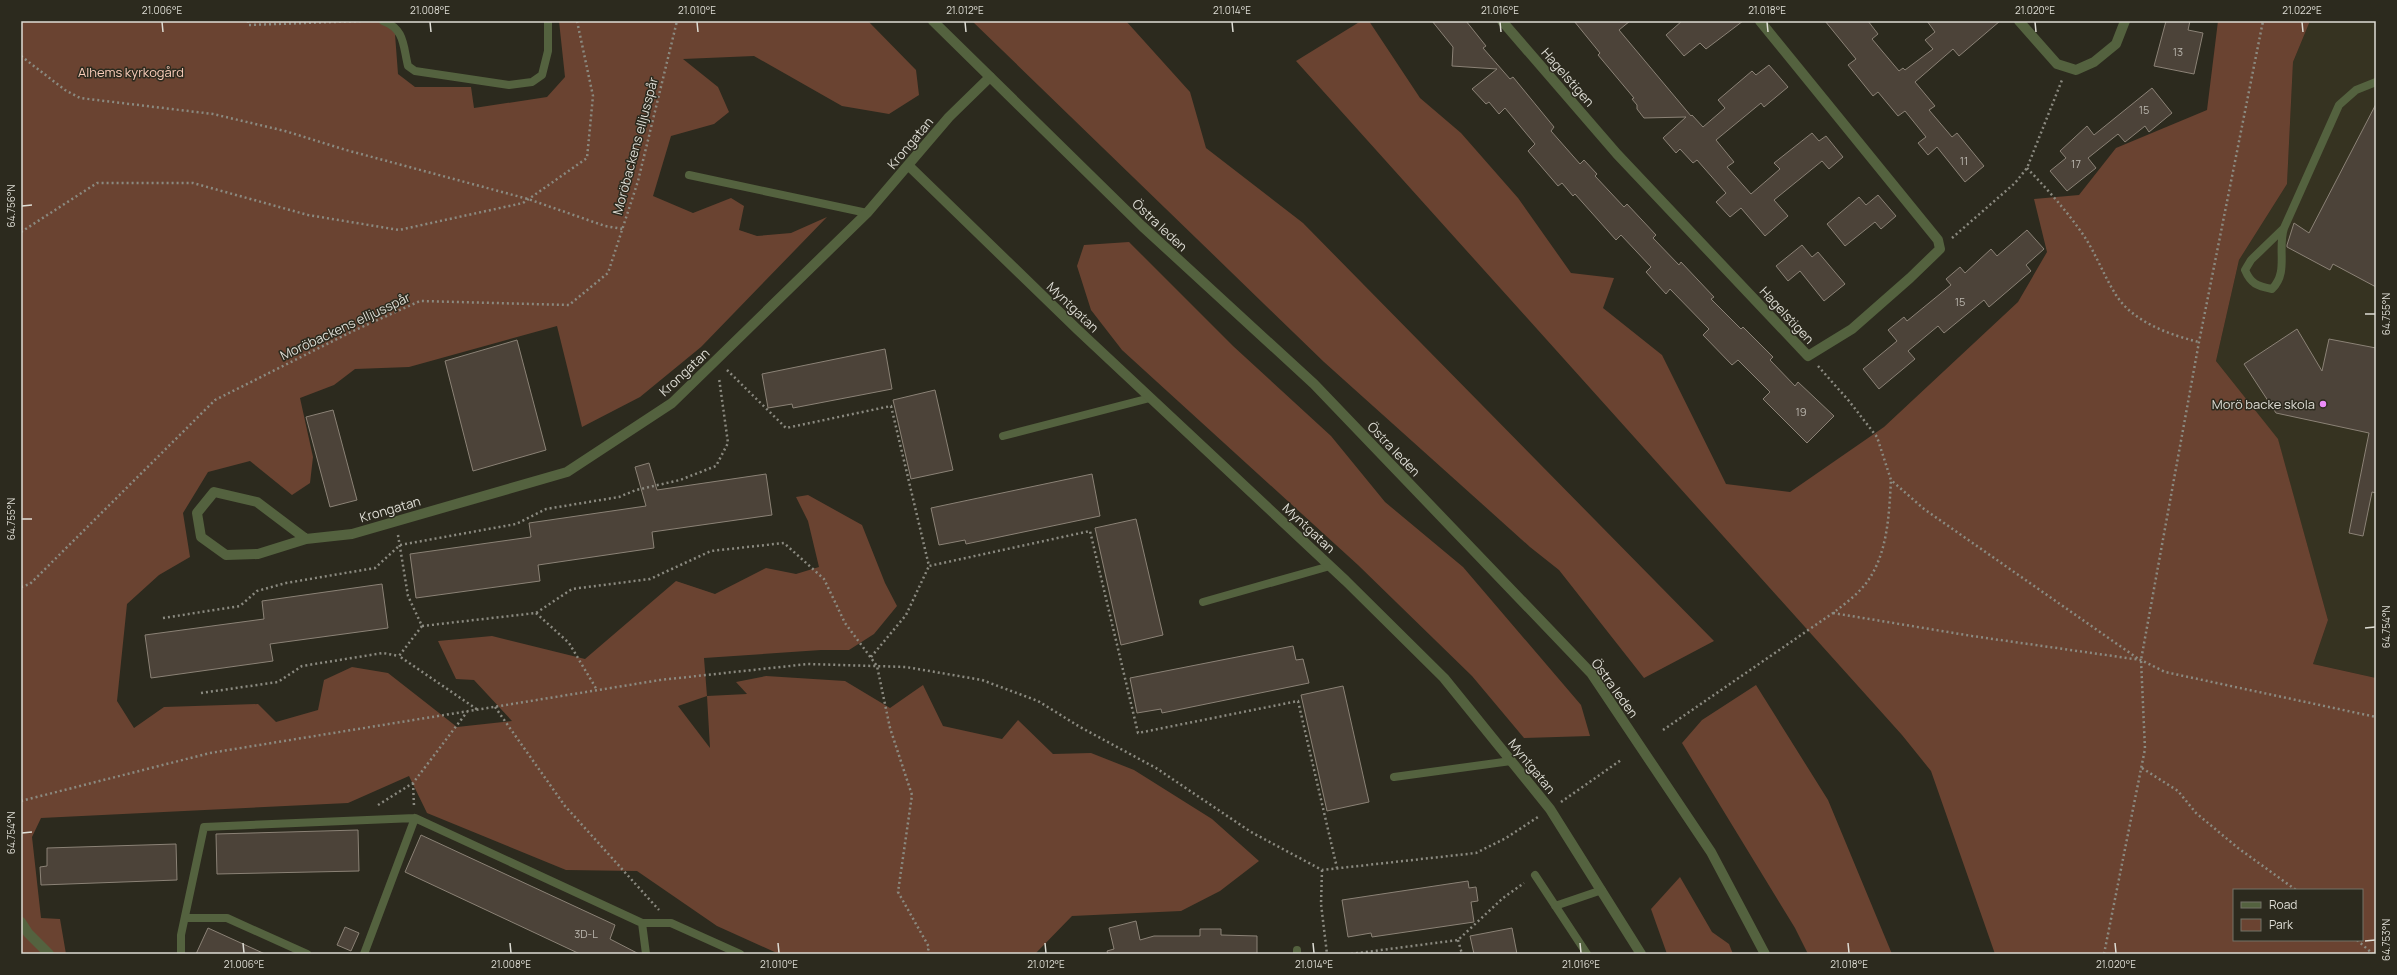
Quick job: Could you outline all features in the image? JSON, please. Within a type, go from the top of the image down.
[{"type":"street","name":"Östra leden","points":[[933,21],[1142,226],[1314,384],[1591,672],[1711,852],[1765,954]]},
{"type":"street","name":"Hagelstigen","points":[[1502,21],[1617,154],[1808,356],[1852,329],[1910,278],[1940,249]]},
{"type":"street","points":[[1760,21],[1938,240],[1940,249]]},
{"type":"street","points":[[2019,21],[2057,64],[2076,70],[2094,62],[2116,44],[2126,21]]},
{"type":"street","name":"Krongatan","points":[[306,539],[257,502],[214,492],[198,513],[201,537],[226,555],[258,554],[306,539],[352,534],[567,472],[672,403],[867,213],[909,166],[949,117],[990,77]]},
{"type":"street","name":"Myntgatan","points":[[909,166],[1150,398],[1330,566],[1444,678],[1550,809],[1641,954]]},
{"type":"street","points":[[21,922],[28,933],[49,954]]},
{"type":"lane","points":[[384,21],[392,24],[399,32],[405,44],[408,66],[416,71],[508,85],[532,82],[542,75],[548,51],[548,21]]},
{"type":"lane","points":[[2284,228],[2251,260],[2245,270],[2249,280],[2256,286],[2272,289],[2279,282],[2282,265],[2280,240],[2284,228],[2339,105],[2356,90],[2376,82]]},
{"type":"lane","points":[[689,175],[867,213]]},
{"type":"lane","points":[[1003,436],[1150,398]]},
{"type":"lane","points":[[1203,602],[1330,566]]},
{"type":"lane","points":[[1394,777],[1511,761]]},
{"type":"lane","points":[[181,954],[181,935],[204,827],[415,818],[642,923],[671,923],[740,954]]},
{"type":"lane","points":[[364,954],[415,818]]},
{"type":"lane","points":[[1535,875],[1587,954]]},
{"type":"lane","points":[[1555,906],[1602,890]]},
{"type":"lane","points":[[185,918],[227,918],[307,954]]},
{"type":"lane","points":[[642,923],[646,954]]},
{"type":"path","points":[[248,21],[248,25],[271,22],[362,21]]},
{"type":"path","points":[[21,232],[97,183],[193,183],[308,215],[399,230],[523,203],[587,158],[593,96],[578,21]]},
{"type":"path","name":"Moröbackens elljusspår","points":[[21,587],[30,584],[215,400],[353,331],[420,301],[569,305],[608,273],[638,181],[677,21]]},
{"type":"path","points":[[2104,954],[2145,749],[2140,660],[2199,342],[2263,21]]},
{"type":"path","points":[[21,56],[65,90],[80,98],[213,114],[285,130],[346,150],[528,199],[605,226],[623,229]]},
{"type":"path","points":[[1940,249],[2015,183],[2027,168],[2067,67]]},
{"type":"path","points":[[2027,168],[2050,192],[2084,237],[2116,296],[2130,310],[2169,334],[2199,342]]},
{"type":"path","points":[[1663,730],[1852,599],[1868,582],[1882,551],[1889,514],[1891,480],[1877,437],[1849,402],[1808,356]]},
{"type":"path","points":[[163,618],[240,606],[256,591],[286,583],[375,568],[400,545],[516,524],[546,509],[619,497],[636,490],[680,480],[716,466],[728,443],[716,360]]},
{"type":"path","points":[[716,360],[786,428],[891,406],[929,566],[906,615],[870,657]]},
{"type":"path","points":[[1891,480],[1924,509],[2140,660],[2165,672],[2376,717]]},
{"type":"path","points":[[396,521],[408,596],[422,626]]},
{"type":"path","points":[[929,566],[1090,531],[1138,733],[1298,701],[1337,868]]},
{"type":"path","points":[[399,656],[422,626],[536,613],[572,589],[650,579],[711,551],[784,543],[824,579],[845,623],[877,666],[890,728],[912,795],[898,892],[930,947],[927,954]]},
{"type":"path","points":[[536,613],[569,643],[597,690]]},
{"type":"path","points":[[1833,613],[1972,636],[2140,660]]},
{"type":"path","points":[[201,693],[278,682],[302,666],[383,653],[399,656],[478,710]]},
{"type":"path","points":[[21,801],[210,754],[660,680],[808,664],[906,667],[982,680],[1038,701],[1080,727],[1156,768],[1250,832],[1322,870],[1476,853],[1506,838],[1621,760]]},
{"type":"path","points":[[495,707],[565,806],[671,923]]},
{"type":"path","points":[[353,821],[413,783],[468,712]]},
{"type":"path","points":[[2141,768],[2178,791],[2196,812],[2232,843],[2295,889]]},
{"type":"path","points":[[413,783],[415,818]]},
{"type":"path","points":[[1322,870],[1320,904],[1327,954]]},
{"type":"path","points":[[1351,954],[1458,940],[1503,898],[1535,875]]},
{"type":"path","points":[[1458,940],[1462,954]]},
{"type":"path","points":[[2358,941],[2373,954]]},
{"type":"shaded area","points":[[2310,21],[2376,21],[2376,678],[2313,664],[2328,620],[2278,440],[2216,361],[2239,260],[2287,184],[2293,62]]},
{"type":"green space","name":"Alhems kyrkogård","points":[[21,21],[394,21],[398,74],[415,87],[471,87],[474,108],[547,97],[565,77],[559,21],[868,21],[916,70],[919,95],[889,114],[842,106],[754,56],[683,59],[718,87],[729,112],[714,124],[671,136],[653,196],[693,213],[731,198],[744,206],[739,230],[757,236],[791,233],[827,217],[701,347],[640,397],[582,427],[557,326],[409,367],[355,369],[334,385],[300,398],[313,457],[310,483],[292,495],[250,461],[208,472],[183,513],[190,557],[159,575],[127,604],[117,701],[134,728],[164,707],[258,704],[276,722],[318,710],[324,680],[352,667],[388,673],[457,727],[512,721],[474,680],[456,679],[438,641],[492,636],[585,659],[676,581],[715,594],[766,568],[796,574],[819,567],[808,521],[796,497],[808,495],[862,525],[885,583],[897,606],[874,634],[849,650],[821,650],[704,658],[707,696],[747,694],[736,682],[766,676],[845,681],[890,708],[923,685],[943,726],[1002,739],[1018,720],[1053,754],[1091,753],[1134,770],[1212,819],[1259,861],[1220,891],[1181,911],[1072,916],[1035,954],[779,954],[717,926],[637,871],[566,870],[427,813],[409,776],[348,803],[41,818],[32,837],[41,918],[60,919],[66,954],[21,954]],"holes":[[[707,696],[710,748],[678,706]]]},
{"type":"green space","points":[[972,21],[1126,21],[1190,92],[1206,148],[1303,223],[1714,641],[1644,678],[1559,570],[1530,547],[1324,362]]},
{"type":"green space","points":[[1361,21],[1369,21],[1420,98],[1461,133],[1518,198],[1571,273],[1614,278],[1603,308],[1662,355],[1726,484],[1790,492],[1884,427],[2018,302],[2047,252],[2034,199],[2079,195],[2116,148],[2207,110],[2218,21],[2310,21],[2293,62],[2287,184],[2239,260],[2216,361],[2278,439],[2328,620],[2313,664],[2376,678],[2376,954],[1995,954],[1931,771],[1902,735],[1296,61]]},
{"type":"green space","points":[[1129,242],[1233,346],[1331,436],[1385,502],[1463,567],[1581,705],[1590,736],[1524,738],[1472,676],[1358,565],[1122,350],[1091,310],[1077,266],[1084,245]]},
{"type":"green space","points":[[1756,685],[1828,800],[1892,954],[1808,954],[1795,928],[1682,743],[1702,720]]},
{"type":"green space","points":[[1680,877],[1712,932],[1729,944],[1733,954],[1667,954],[1651,909]]},
{"type":"building","points":[[1432,21],[1466,21],[1486,46],[1483,48],[1510,79],[1513,77],[1554,127],[1551,131],[1580,164],[1584,160],[1597,174],[1595,176],[1624,207],[1627,204],[1656,235],[1653,238],[1679,265],[1681,262],[1714,297],[1711,299],[1741,329],[1743,327],[1773,357],[1770,360],[1795,386],[1798,382],[1834,416],[1807,443],[1763,399],[1770,392],[1738,360],[1732,365],[1703,335],[1709,329],[1670,289],[1666,294],[1646,272],[1651,267],[1621,235],[1616,240],[1575,194],[1573,196],[1562,183],[1558,186],[1528,151],[1535,144],[1505,108],[1499,114],[1489,102],[1486,104],[1472,89],[1497,69],[1452,66],[1453,47]]},
{"type":"building","points":[[1574,21],[1630,21],[1619,30],[1691,116],[1692,115],[1703,127],[1725,108],[1718,100],[1752,71],[1756,75],[1769,65],[1788,87],[1764,107],[1761,103],[1716,140],[1734,162],[1727,167],[1751,194],[1780,169],[1774,163],[1812,133],[1819,141],[1826,136],[1843,157],[1829,169],[1822,161],[1774,200],[1788,216],[1765,236],[1741,208],[1730,217],[1716,202],[1726,193],[1697,160],[1693,163],[1680,149],[1676,153],[1663,138],[1686,117],[1644,118],[1632,99],[1634,98],[1598,55],[1600,53]]},
{"type":"building","points":[[1682,21],[1743,21],[1706,49],[1700,43],[1684,56],[1666,35]]},
{"type":"building","points":[[1825,21],[1868,21],[1878,34],[1872,39],[1899,71],[1903,68],[1905,70],[1933,49],[1925,40],[1935,32],[1927,21],[2000,21],[1959,56],[1953,49],[1915,82],[1935,106],[1929,110],[1952,137],[1957,133],[1984,166],[1965,182],[1937,147],[1928,155],[1918,143],[1926,137],[1905,111],[1898,116],[1878,92],[1873,96],[1848,65],[1856,59]]},
{"type":"building","points":[[2166,21],[2190,21],[2188,30],[2203,33],[2194,74],[2154,66]]},
{"type":"building","points":[[2152,88],[2172,113],[2149,132],[2145,126],[2125,142],[2118,134],[2088,158],[2096,168],[2067,191],[2050,171],[2066,158],[2060,151],[2087,126],[2094,135]]},
{"type":"building","points":[[2376,104],[2376,287],[2333,264],[2330,270],[2287,247],[2287,245],[2294,223],[2309,233]]},
{"type":"building","points":[[1878,195],[1896,216],[1881,229],[1875,222],[1845,246],[1827,224],[1859,197],[1866,205]]},
{"type":"building","points":[[2027,230],[2044,249],[2026,265],[2031,271],[1989,307],[1984,300],[1944,333],[1938,326],[1908,351],[1915,359],[1879,389],[1863,369],[1897,341],[1888,330],[1904,317],[1907,321],[1951,285],[1946,279],[1960,267],[1965,273],[1991,249],[1997,256]]},
{"type":"building","points":[[1802,245],[1812,257],[1818,252],[1845,284],[1824,301],[1800,271],[1788,281],[1776,266]]},
{"type":"building","name":"Morö backe skola","points":[[2297,329],[2322,371],[2329,339],[2376,348],[2376,493],[2372,492],[2363,536],[2349,533],[2369,433],[2276,413],[2244,364]]},
{"type":"building","points":[[517,340],[546,450],[473,471],[445,361]]},
{"type":"building","points":[[885,349],[892,389],[793,408],[792,404],[768,408],[762,374]]},
{"type":"building","points":[[935,390],[953,470],[911,479],[893,400]]},
{"type":"building","points":[[333,410],[357,500],[330,507],[306,417]]},
{"type":"building","points":[[649,463],[657,490],[766,474],[772,515],[652,532],[654,548],[538,565],[540,581],[416,598],[410,554],[531,537],[529,523],[646,506],[635,467]]},
{"type":"building","points":[[1092,474],[1100,516],[966,544],[965,540],[939,545],[931,508]]},
{"type":"building","points":[[1136,519],[1163,635],[1121,645],[1095,528]]},
{"type":"building","points":[[382,584],[388,628],[270,644],[273,661],[151,678],[145,635],[264,619],[262,601]]},
{"type":"building","points":[[1293,646],[1296,660],[1303,659],[1309,683],[1162,713],[1161,709],[1137,713],[1130,678]]},
{"type":"building","points":[[1343,686],[1369,802],[1327,811],[1301,695]]},
{"type":"building","points":[[358,830],[359,871],[217,874],[216,834]]},
{"type":"building","points":[[421,835],[615,925],[610,939],[639,954],[580,954],[405,872]]},
{"type":"building","points":[[176,844],[177,880],[41,885],[40,867],[47,866],[47,848]]},
{"type":"building","points":[[1468,881],[1469,888],[1476,887],[1478,901],[1471,902],[1474,922],[1372,937],[1371,933],[1348,937],[1342,900]]},
{"type":"building","points":[[1136,921],[1140,940],[1154,936],[1200,936],[1200,929],[1221,929],[1221,935],[1257,936],[1257,954],[1108,954],[1107,951],[1114,949],[1109,928]]},
{"type":"building","points":[[345,927],[359,933],[351,951],[337,945]]},
{"type":"building","points":[[208,928],[265,954],[196,954]]},
{"type":"building","points":[[1512,928],[1517,954],[1474,954],[1470,936]]},
{"type":"place","name":"Morö backe skola","points":[[2323,404]]}]
